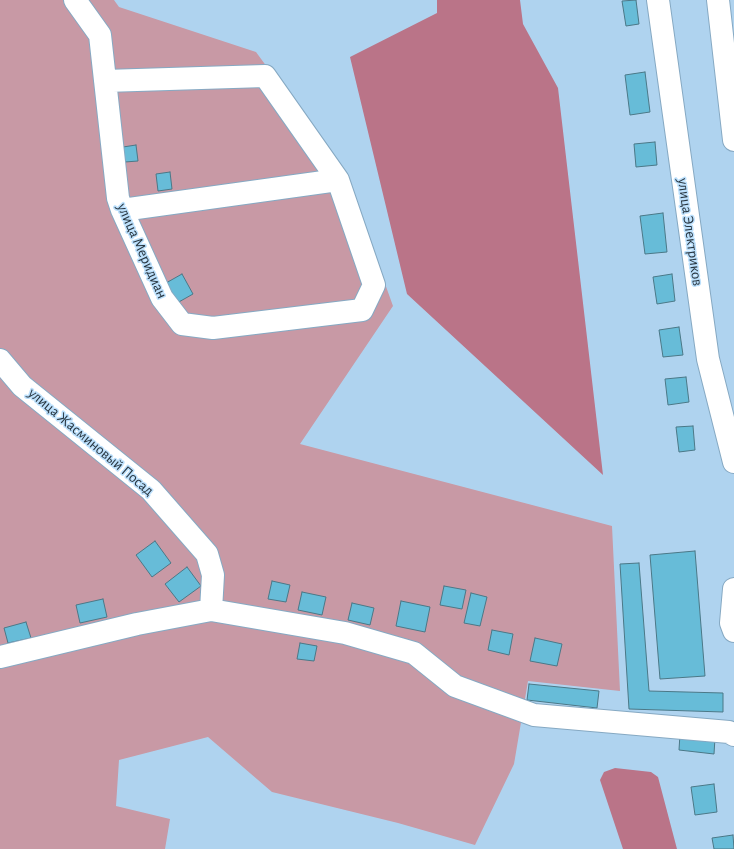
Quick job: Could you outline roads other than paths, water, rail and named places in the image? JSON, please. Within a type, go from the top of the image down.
[{"type":"street","name":"улица Меридиан","points":[[75,0],[100,35],[118,198],[162,298],[182,324],[213,328],[362,310],[374,285],[338,180]]},
{"type":"street","name":"улица Электриков","points":[[658,0],[708,359],[734,462]]},
{"type":"street","points":[[718,0],[734,140]]},
{"type":"street","points":[[105,81],[265,76],[338,180],[122,210]]},
{"type":"street","name":"улица Жасминовый Посад","points":[[0,360],[22,386],[151,490],[207,554],[213,575],[211,610]]},
{"type":"street","points":[[734,589],[731,623],[734,631]]},
{"type":"street","points":[[0,657],[137,624],[211,610],[345,633],[414,653],[455,686],[534,715],[729,732],[734,735]]}]
